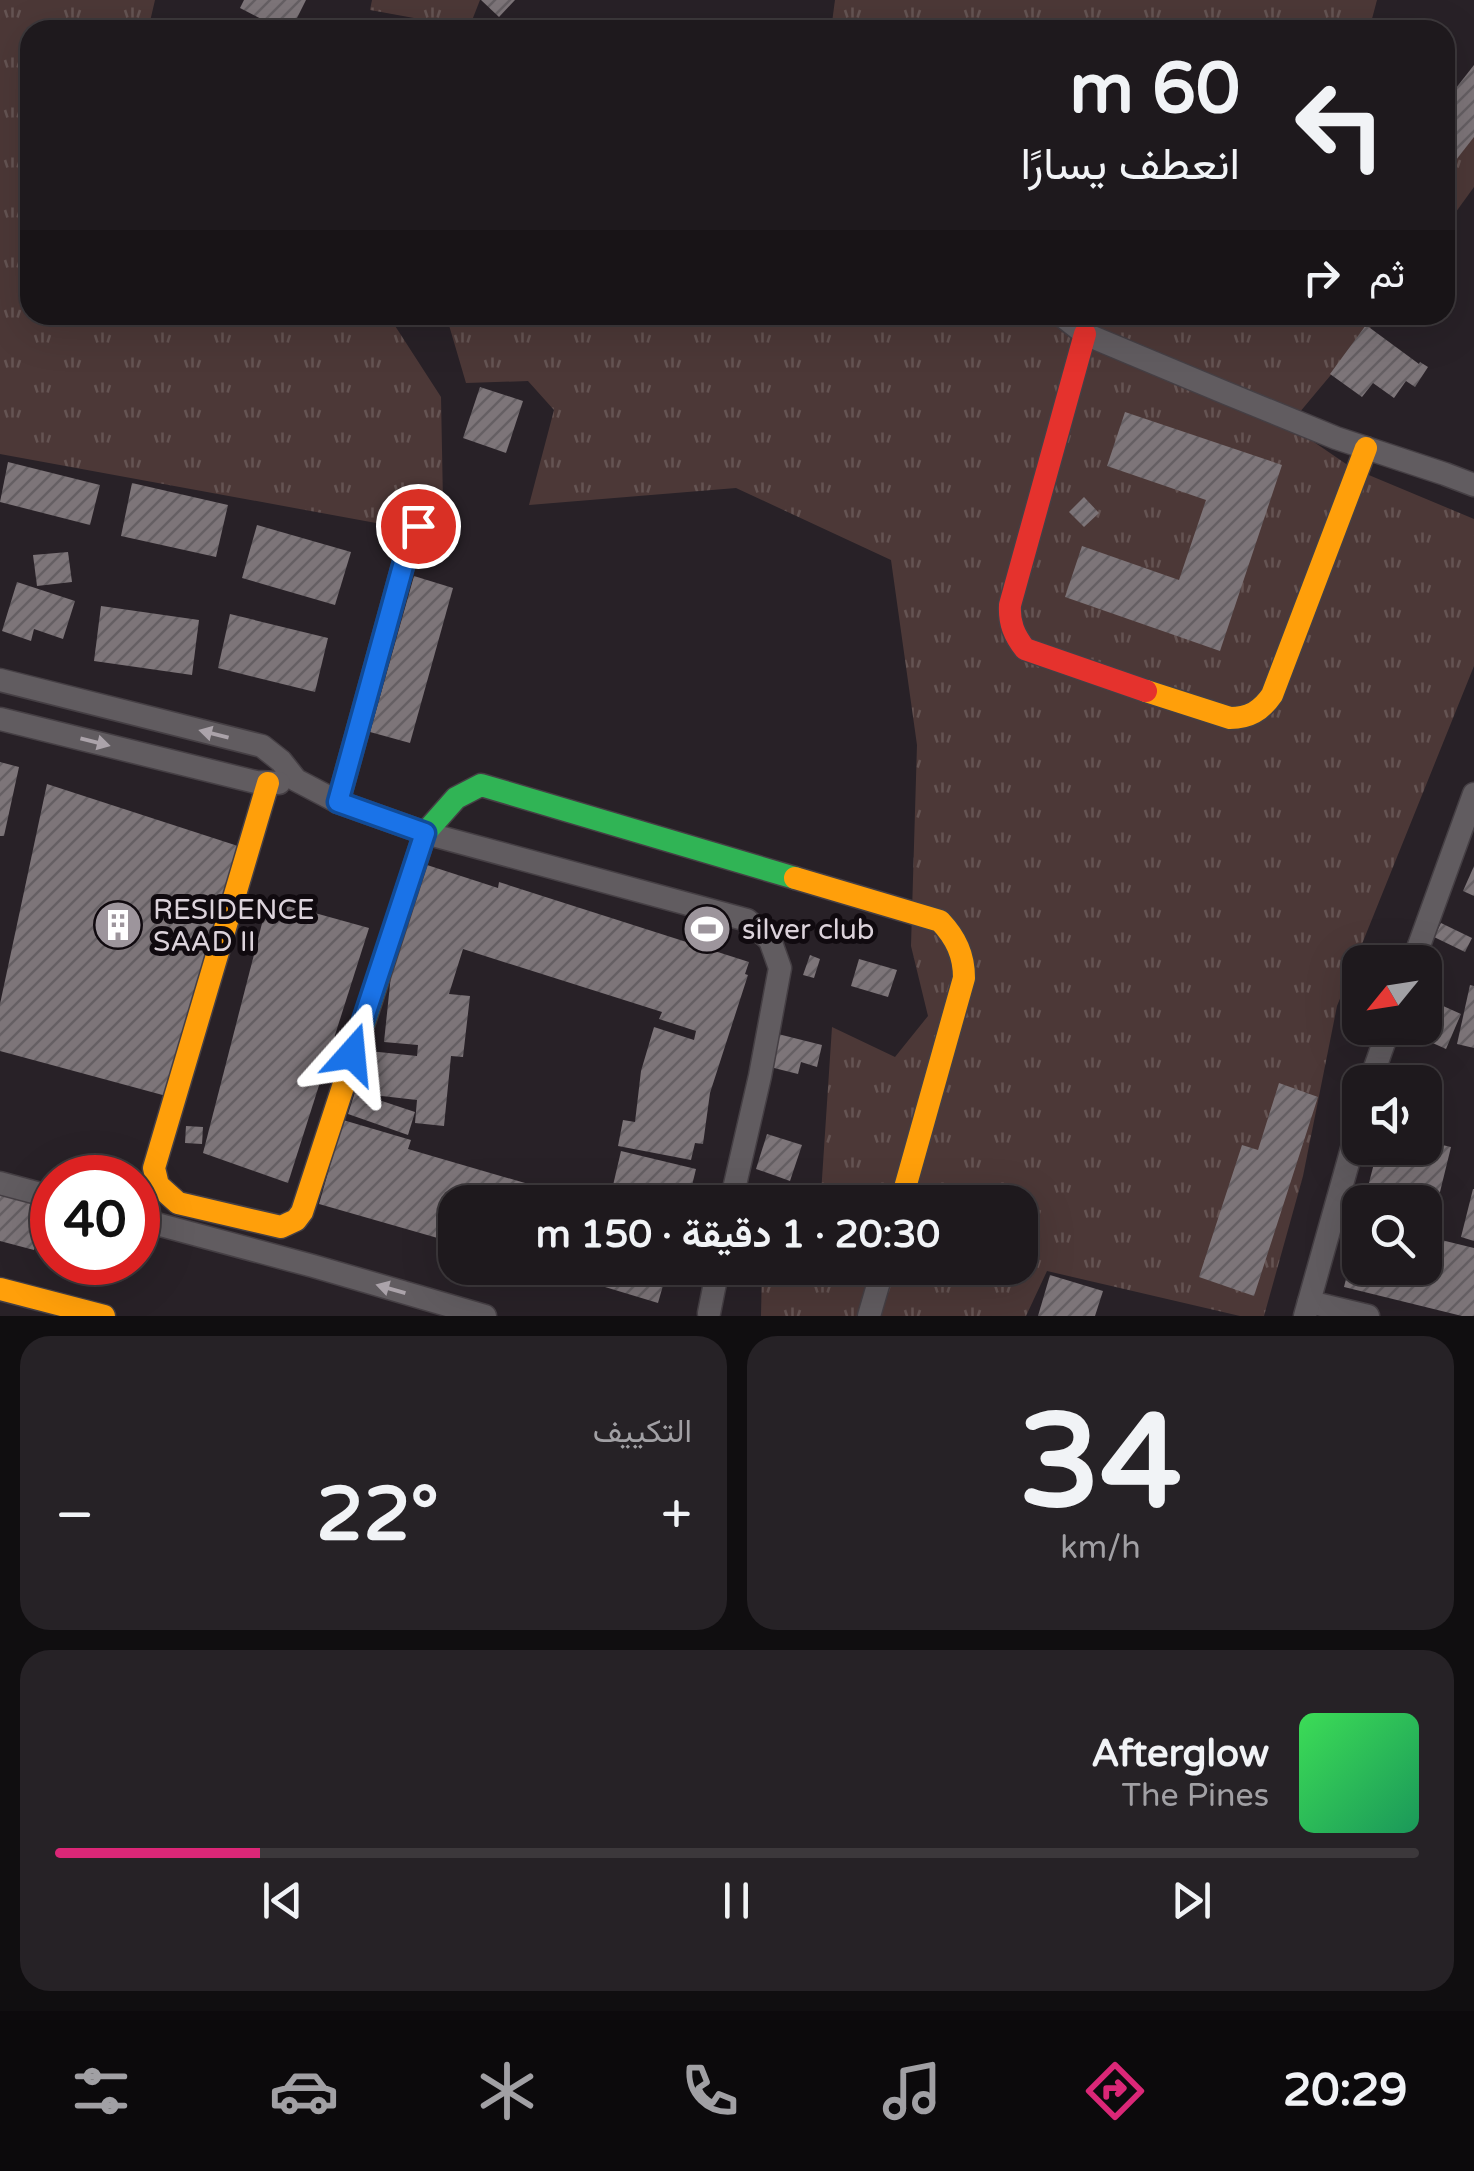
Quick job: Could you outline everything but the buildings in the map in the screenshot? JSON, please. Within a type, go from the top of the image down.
[{"type":"street","points":[[1074,325],[1085,334],[1336,438],[1474,485]]},
{"type":"street","points":[[1085,334],[1010,604],[1011,630],[1025,649],[1222,718],[1233,720],[1253,715],[1272,695],[1366,448]]},
{"type":"street","points":[[338,802],[406,555],[418,526]]},
{"type":"street","points":[[0,680],[262,746],[296,780],[338,802],[425,833],[747,920],[770,940],[780,968],[735,1185]]},
{"type":"street","points":[[59,734],[68,697]]},
{"type":"street","points":[[0,719],[256,782],[296,780]]},
{"type":"street","points":[[268,783],[154,1168],[158,1185],[178,1203],[281,1227],[289,1225],[302,1212],[425,833],[452,800],[481,785],[940,921],[958,943],[964,978],[906,1185]]},
{"type":"street","points":[[1419,945],[1474,794]]},
{"type":"street","points":[[1347,1165],[1307,1309],[1368,1316]]},
{"type":"street","points":[[0,1183],[30,1191]]},
{"type":"street","points":[[174,1229],[178,1203]]},
{"type":"street","points":[[260,1252],[266,1224]]},
{"type":"street","points":[[160,1225],[485,1316]]},
{"type":"street","points":[[709,1312],[715,1285]]},
{"type":"street","points":[[869,1316],[877,1285]]},
{"type":"street","points":[[0,1288],[104,1316]]},
{"type":"green space","points":[[0,0],[155,0],[150,20],[20,20],[20,325],[394,325],[441,397],[443,503],[387,525],[0,454]]},
{"type":"green space","points":[[372,0],[480,0],[472,20],[425,20],[370,10]]},
{"type":"green space","points":[[835,0],[1377,0],[1372,20],[832,20]]},
{"type":"green space","points":[[1474,75],[1474,187],[1455,213],[1455,97]]},
{"type":"green space","points":[[449,325],[1373,325],[1289,425],[1352,468],[1474,519],[1474,666],[1362,945],[1342,945],[1342,994],[1303,1176],[1264,1316],[1240,1316],[1047,1271],[1026,1316],[761,1316],[762,1285],[1038,1285],[1038,1185],[822,1185],[832,1027],[895,1057],[928,1016],[911,946],[917,745],[891,560],[736,488],[529,505],[554,410],[528,381],[466,383]]},
{"type":"traffic: fast","points":[[358,1041],[425,833],[456,798],[481,785],[795,878]]},
{"type":"traffic: slow","points":[[1146,691],[1230,718],[1249,715],[1268,701],[1366,448]]},
{"type":"traffic: slow","points":[[268,783],[154,1168],[158,1185],[178,1203],[281,1227],[296,1220],[302,1212],[358,1041]]},
{"type":"traffic: slow","points":[[795,878],[940,921],[961,954],[964,978],[906,1185]]},
{"type":"traffic: slow","points":[[0,1289],[104,1316]]},
{"type":"traffic: jam","points":[[1085,334],[1010,605],[1010,618],[1025,649],[1146,691]]},
{"type":"place","name":"RESIDENCE SAAD II","points":[[118,925]]},
{"type":"place","name":"silver club","points":[[707,929]]},
{"type":"route","points":[[352,1054],[425,833],[338,802],[406,555],[418,526]]}]
